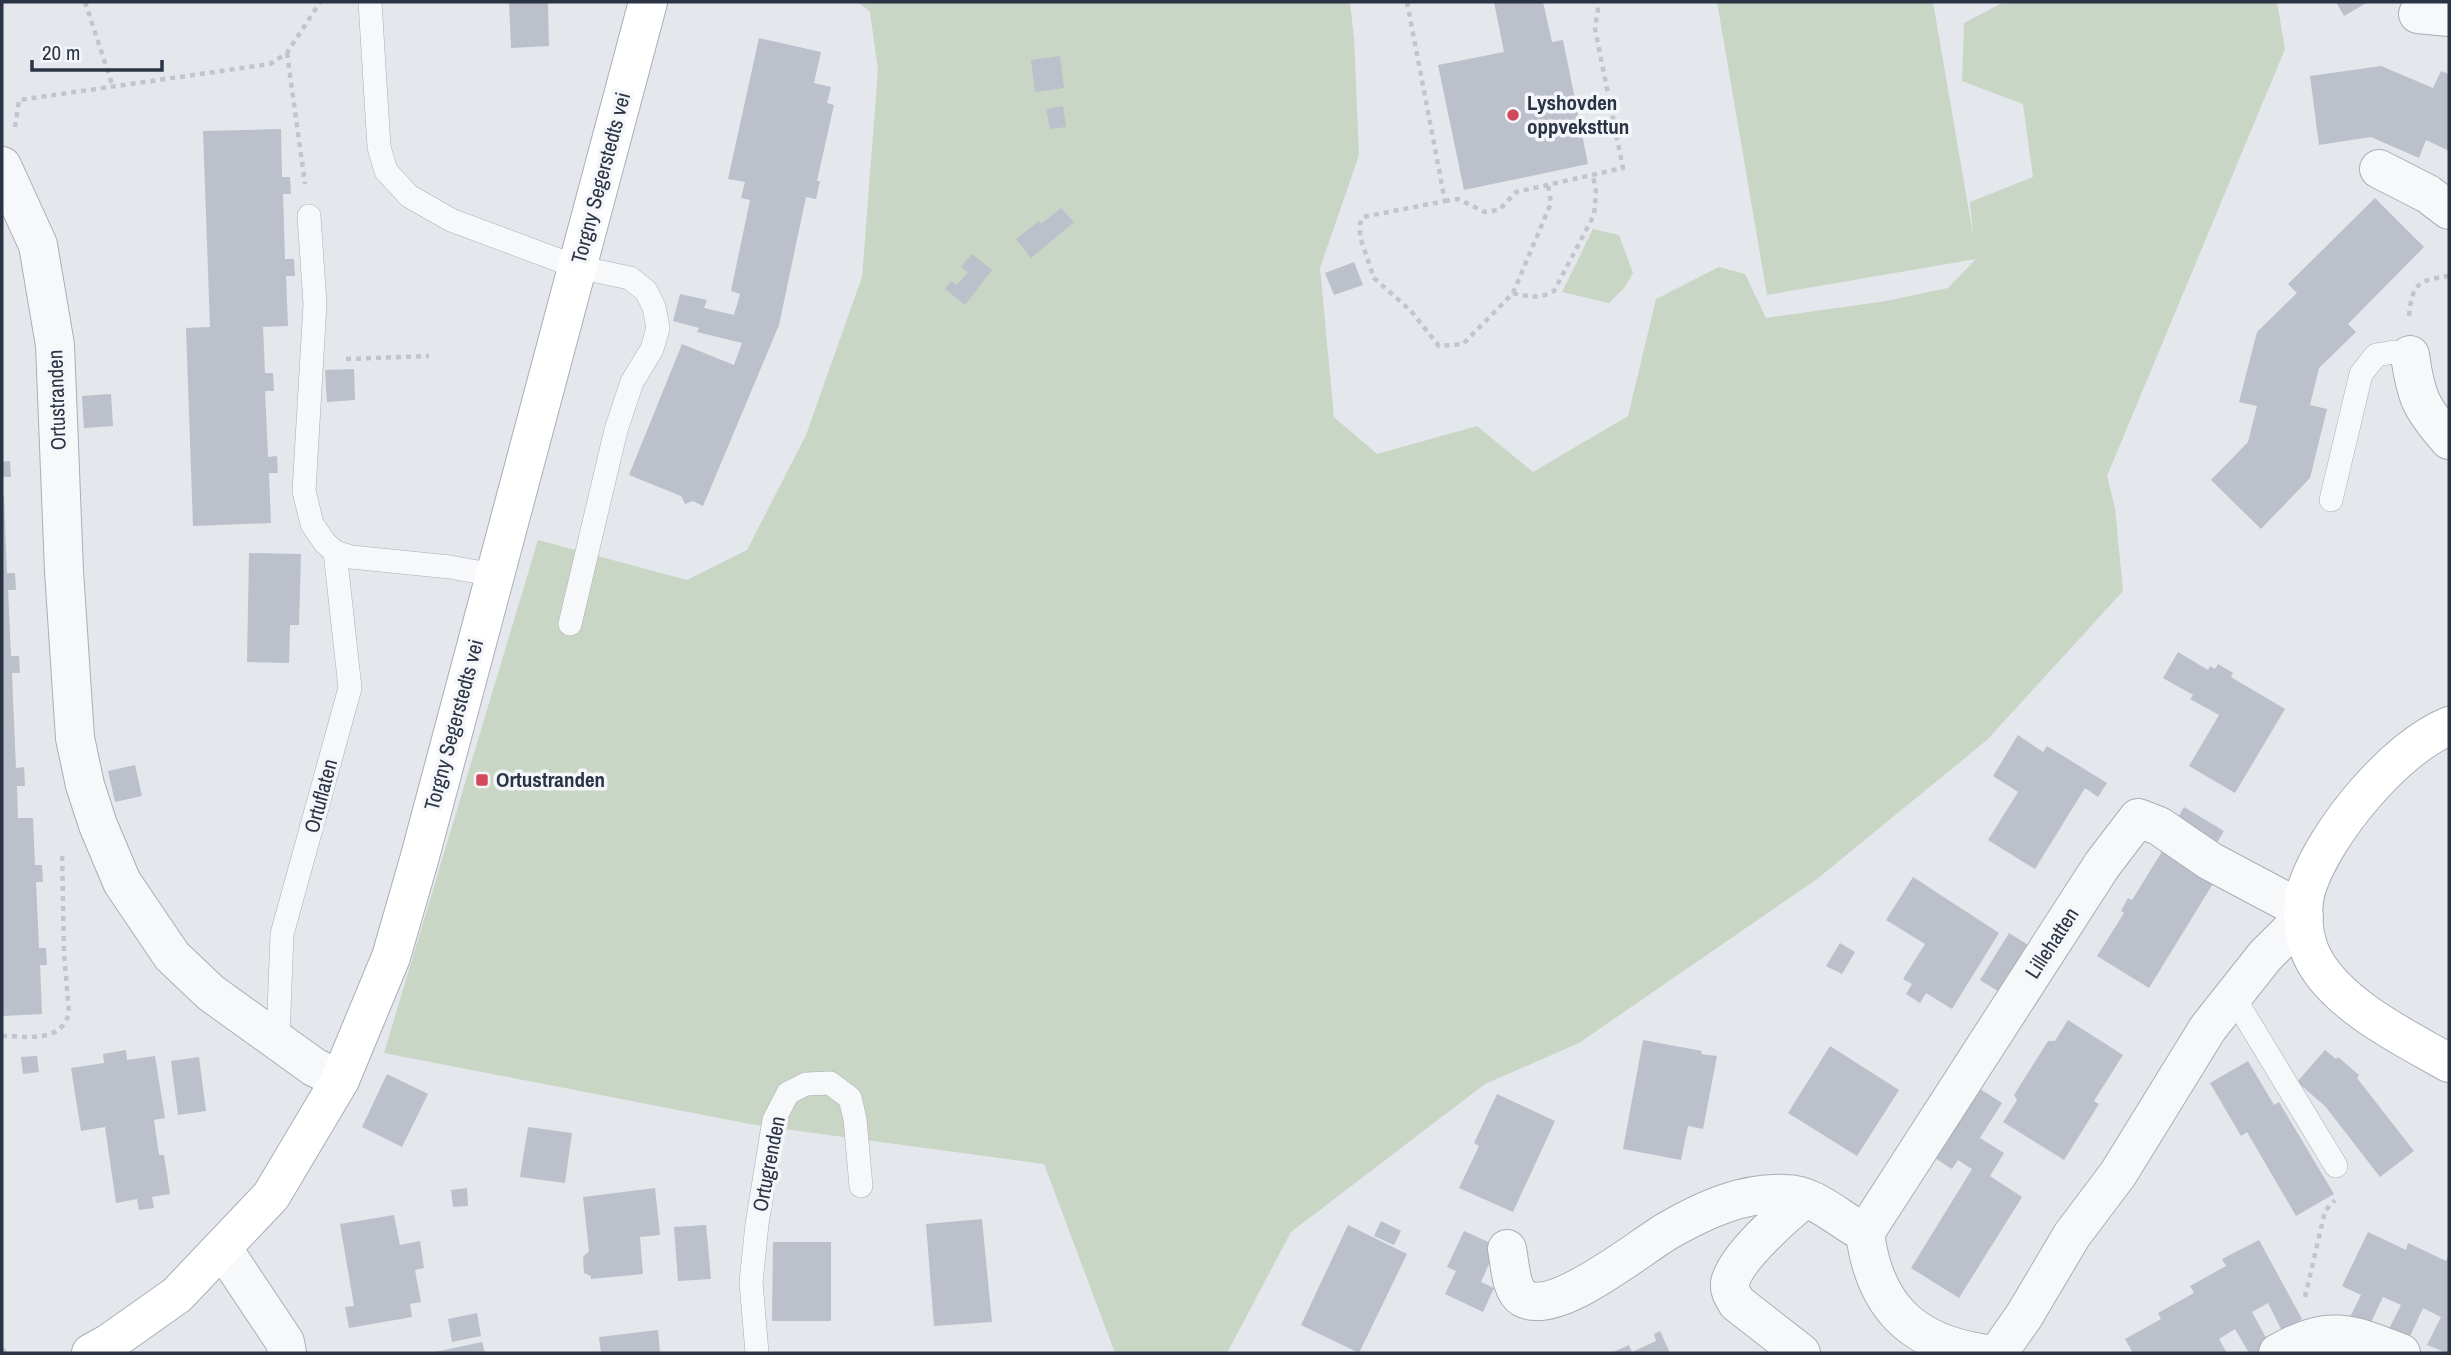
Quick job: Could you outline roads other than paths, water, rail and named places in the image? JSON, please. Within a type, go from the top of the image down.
[{"type":"main road","name":"Torgny Segerstedts vei","points":[[91,1353],[177,1295],[271,1196],[340,1080],[391,957],[649,2]]},
{"type":"main road","points":[[2449,726],[2432,733],[2388,769],[2350,811],[2307,888],[2304,917],[2306,937],[2314,960],[2332,984],[2354,1004],[2449,1063]]},
{"type":"street","points":[[2379,169],[2428,194],[2449,210]]},
{"type":"street","name":"Ortustranden","points":[[5,170],[38,245],[55,345],[64,570],[75,738],[85,785],[98,825],[122,882],[172,956],[211,993],[314,1067],[340,1080]]},
{"type":"street","points":[[2410,355],[2415,390],[2429,417],[2449,440]]},
{"type":"street","name":"Lillehatten","points":[[1865,1233],[2102,865],[2138,818],[2159,826],[2210,861],[2289,903],[2304,917]]},
{"type":"street","points":[[1998,1353],[2024,1316],[2072,1236],[2118,1174],[2208,1028],[2266,956],[2304,917]]},
{"type":"street","points":[[1507,1249],[1515,1288],[1523,1298],[1540,1302],[1572,1293],[1669,1230],[1739,1198],[1785,1194],[1806,1198],[1865,1233],[1868,1261],[1879,1286],[1897,1313],[1916,1330],[1936,1341],[1981,1353]]},
{"type":"street","points":[[1801,1353],[1737,1303],[1731,1294],[1730,1284],[1736,1270],[1778,1220],[1806,1198]]},
{"type":"street","points":[[223,1249],[285,1342],[287,1353]]},
{"type":"street","points":[[2278,1353],[2323,1335],[2345,1333],[2401,1353]]},
{"type":"lane","points":[[370,2],[379,147],[386,170],[409,196],[434,212],[577,267],[630,278],[646,290],[654,307],[658,328],[652,349],[632,382],[616,430],[570,624]]},
{"type":"lane","points":[[309,216],[315,304],[304,491],[312,524],[335,552],[351,557],[494,575]]},
{"type":"lane","points":[[2331,500],[2361,374],[2376,355],[2394,352],[2410,355]]},
{"type":"lane","name":"Ortuflaten","points":[[278,1039],[282,934],[350,688],[335,552]]},
{"type":"lane","points":[[2233,996],[2336,1166]]},
{"type":"lane","name":"Ortugrenden","points":[[757,1353],[751,1282],[757,1224],[774,1120],[788,1093],[806,1084],[830,1083],[850,1098],[855,1119],[861,1186]]},
{"type":"place","name":"Lyshovden oppveksttun","points":[[1513,115]]},
{"type":"place","name":"Ortustranden","points":[[482,780]]}]
